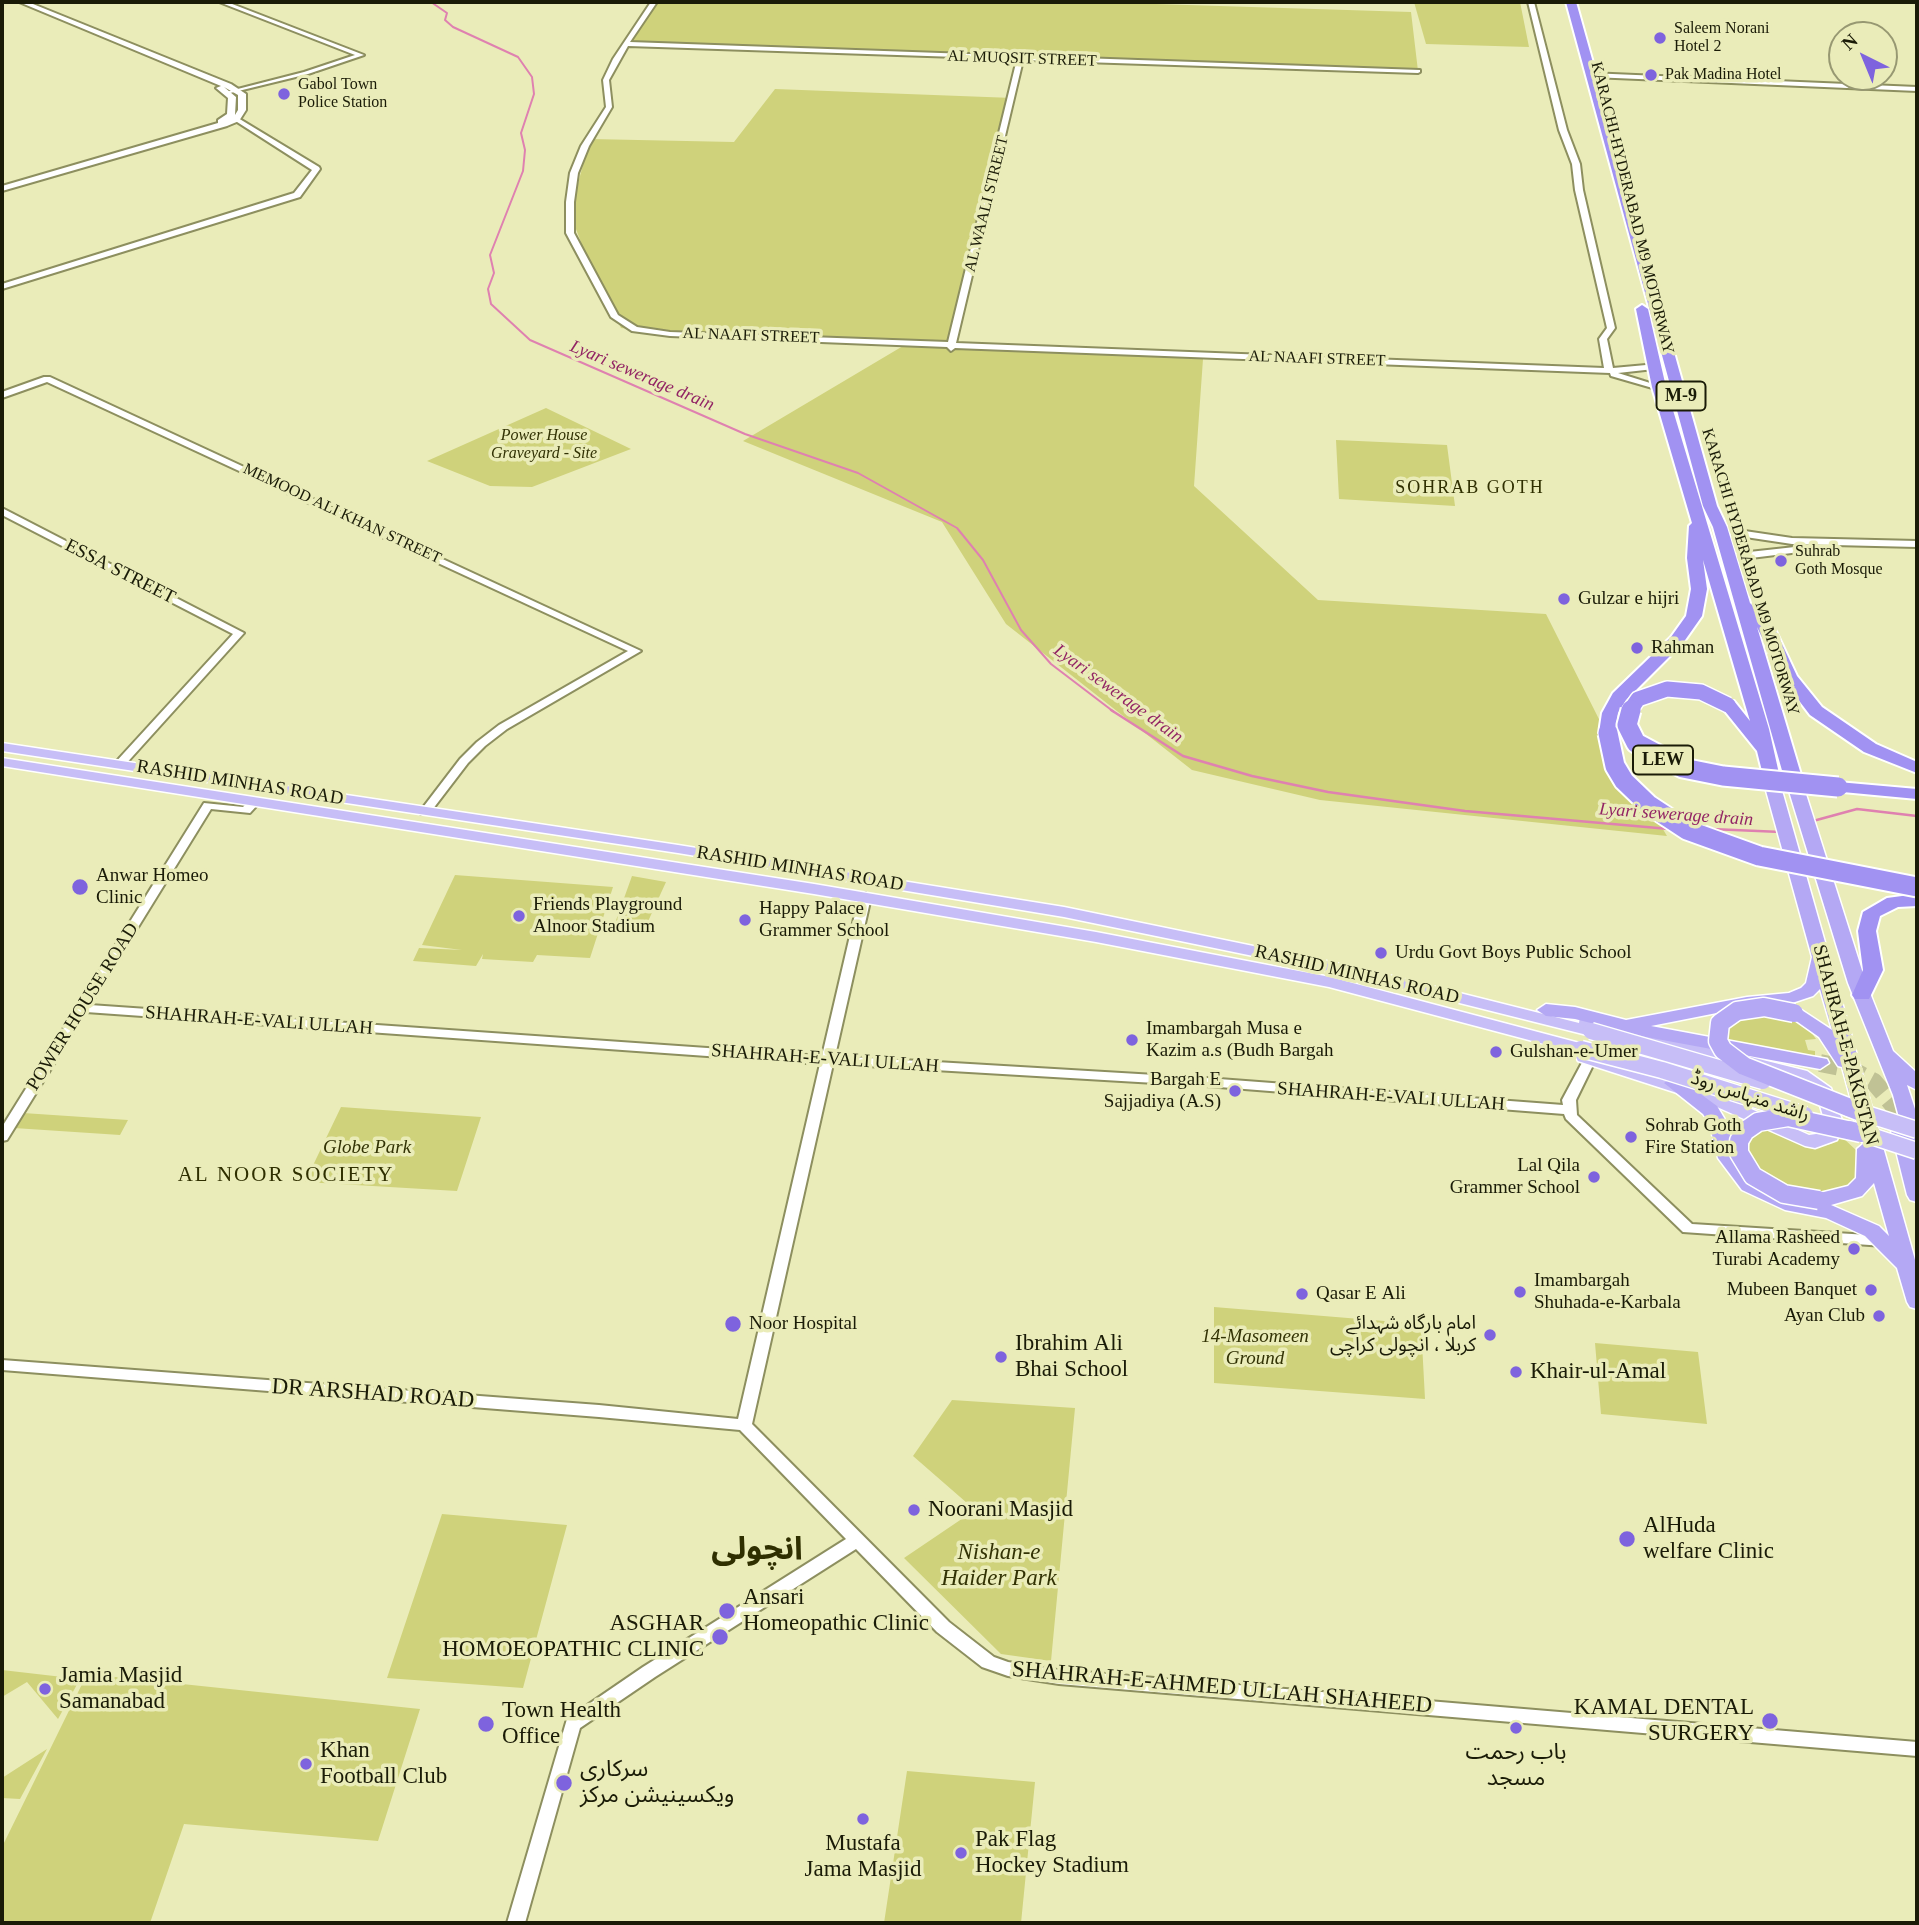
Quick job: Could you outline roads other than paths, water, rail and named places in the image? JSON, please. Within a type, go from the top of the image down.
[{"type":"highway","name":"KARACHI-HYDERABAD M9 MOTORWAY","points":[[1560,2],[1602,151],[1659,387],[1722,590],[1773,787]]},
{"type":"highway","name":"KARACHI HYDERABAD M9 MOTORWAY","points":[[1571,2],[1707,494],[1720,527],[1796,788]]},
{"type":"highway","name":"LEW","points":[[1696,509],[1695,558],[1699,589],[1694,616],[1677,640],[1619,697],[1610,713],[1608,733],[1615,766],[1624,781],[1648,805],[1687,830],[1759,856],[1917,887]]},
{"type":"highway","points":[[1740,601],[1766,627],[1789,677],[1816,711],[1870,748],[1917,768]]},
{"type":"highway","name":"LEW","points":[[1766,752],[1728,705],[1701,692],[1667,688],[1638,699],[1626,715],[1627,725],[1636,743],[1683,768],[1723,776],[1917,794]]},
{"type":"highway","name":"SHAHRAH-E-PAKISTAN","points":[[1773,787],[1858,1087],[1863,1123],[1917,1302]]},
{"type":"highway","name":"SHAHRAH-E-PAKISTAN","points":[[1796,788],[1861,995],[1902,1095],[1917,1149]]},
{"type":"highway","points":[[1861,995],[1873,970],[1867,931],[1867,922],[1872,912],[1894,902],[1917,900]]},
{"type":"highway","points":[[1623,1025],[1747,1002],[1792,998],[1807,992],[1815,984],[1819,972],[1818,945]]},
{"type":"highway","points":[[1858,1087],[1825,1033],[1812,1022],[1794,1013],[1764,1007],[1737,1011],[1720,1023],[1718,1041],[1731,1058],[1863,1123]]},
{"type":"highway","points":[[1546,1010],[1574,1013],[1820,1063]]},
{"type":"highway","points":[[1879,1039],[1917,1084]]},
{"type":"highway","points":[[1672,1083],[1710,1110],[1718,1123],[1728,1158],[1749,1185],[1792,1205],[1831,1212],[1872,1231],[1885,1241],[1909,1272]]},
{"type":"highway","points":[[1788,1117],[1863,1123],[1866,1180],[1855,1191],[1838,1198],[1819,1200],[1784,1194],[1753,1176],[1739,1153],[1739,1141],[1745,1131],[1758,1122],[1788,1117]]},
{"type":"highway","points":[[1908,1129],[1917,1195]]},
{"type":"main road","points":[[2,188],[219,123],[231,115],[232,97],[230,91],[8,2]]},
{"type":"main road","points":[[2,188],[236,119],[242,110],[230,91],[22,2]]},
{"type":"main road","points":[[1591,75],[1917,87]]},
{"type":"main road","points":[[1720,527],[1790,545],[1917,547]]},
{"type":"main road","points":[[1730,564],[1749,555],[1790,545]]},
{"type":"main road","name":"RASHID MINHAS ROAD","points":[[2,747],[1064,912],[1360,973],[1591,1031]]},
{"type":"main road","points":[[44,769],[40,765],[42,761],[57,755]]},
{"type":"main road","name":"RASHID MINHAS ROAD","points":[[2,762],[865,897],[1096,937],[1330,982],[1420,1016],[1586,1054]]},
{"type":"main road","points":[[1360,973],[1546,1010],[1653,1040],[1801,1075],[1825,1092],[1833,1123],[1831,1136],[1815,1142],[1805,1140],[1672,1083],[1586,1054]]},
{"type":"main road","name":"راشد منہاس روڈ","points":[[1591,1031],[1863,1123],[1917,1149]]},
{"type":"main road","name":"راشد منہاس روڈ","points":[[1586,1054],[1661,1070],[1863,1123],[1908,1129]]},
{"type":"street","points":[[209,2],[351,56],[230,91]]},
{"type":"street","points":[[222,2],[361,55],[230,91]]},
{"type":"street","name":"AL NAAFI STREET","points":[[654,2],[615,59],[606,80],[610,104],[585,146],[575,173],[570,233],[615,317],[635,330],[709,339],[1609,371],[1654,366]]},
{"type":"street","points":[[1531,2],[1563,130],[1576,164],[1579,190],[1611,328],[1603,339],[1609,371]]},
{"type":"street","name":"AL MUQSIT STREET","points":[[626,44],[1418,71]]},
{"type":"street","name":"AL WAALI STREET","points":[[951,346],[1020,59]]},
{"type":"street","points":[[2,287],[297,195],[316,169],[236,119]]},
{"type":"street","name":"AL NAAFI STREET","points":[[951,346],[1612,374],[1659,387]]},
{"type":"street","name":"MEMOOD ALI KHAN STREET","points":[[2,396],[47,379],[636,650],[492,735],[464,761],[425,812]]},
{"type":"street","name":"ESSA STREET","points":[[2,511],[239,633],[181,700],[119,765]]},
{"type":"street","name":"POWER HOUSE ROAD","points":[[2,1137],[208,805],[246,811],[255,801]]},
{"type":"street","points":[[744,1425],[865,897]]},
{"type":"street","name":"SHAHRAH-E-VALI ULLAH","points":[[82,1008],[827,1060],[1206,1082],[1568,1110]]},
{"type":"street","points":[[1586,1054],[1569,1100],[1568,1110],[1579,1125],[1688,1229],[1885,1241]]},
{"type":"street","name":"DR ARSHAD ROAD","points":[[2,1365],[599,1411],[744,1425]]},
{"type":"street","name":"SHAHRAH-E-AHMED ULLAH SHAHEED","points":[[744,1425],[943,1627],[988,1662],[1008,1669],[1202,1690],[1917,1749]]},
{"type":"street","points":[[516,1923],[573,1724],[649,1672],[858,1540]]},
{"type":"waterway","name":"Lyari sewerage drain","points":[[431,2],[447,13],[445,20],[453,27],[518,57],[532,77],[534,94],[521,133],[525,150],[523,171],[490,255],[494,273],[488,289],[491,304],[530,340],[745,434],[858,473],[957,528],[983,560],[1021,630],[1051,664],[1113,711]]},
{"type":"waterway","name":"Lyari sewerage drain","points":[[1113,711],[1183,756],[1252,776],[1328,792],[1465,811],[1669,829]]},
{"type":"waterway","name":"Lyari sewerage drain","points":[[1813,821],[1857,809],[1917,816]]},
{"type":"waterway","name":"Lyari sewerage drain","points":[[1711,829],[1781,832]]},
{"type":"tunnel","points":[[1820,1063],[1850,1069],[1874,1082],[1894,1106],[1899,1127]]},
{"type":"place","name":"Saleem Norani Hotel 2","points":[[1660,38]]},
{"type":"place","name":"Pak Madina Hotel","points":[[1651,75]]},
{"type":"place","name":"Gabol Town Police Station","points":[[284,94]]},
{"type":"place","name":"Suhrab Goth Mosque","points":[[1781,561]]},
{"type":"place","name":"Gulzar e hijri","points":[[1564,599]]},
{"type":"place","name":"Rahman","points":[[1637,648]]},
{"type":"place","name":"Anwar Homeo Clinic","points":[[80,887]]},
{"type":"place","name":"Friends Playground Alnoor Stadium","points":[[519,916]]},
{"type":"place","name":"Happy Palace Grammer School","points":[[745,920]]},
{"type":"place","name":"Urdu Govt Boys Public School","points":[[1381,953]]},
{"type":"place","name":"Imambargah Musa e Kazim a.s (Budh Bargah","points":[[1132,1040]]},
{"type":"place","name":"Gulshan-e-Umer","points":[[1496,1052]]},
{"type":"place","name":"Bargah E Sajjadiya (A.S)","points":[[1235,1091]]},
{"type":"place","name":"Sohrab Goth Fire Station","points":[[1631,1137]]},
{"type":"place","name":"Lal Qila Grammer School","points":[[1594,1177]]},
{"type":"place","name":"Allama Rasheed Turabi Academy","points":[[1854,1249]]},
{"type":"place","name":"Mubeen Banquet","points":[[1871,1290]]},
{"type":"place","name":"Imambargah Shuhada-e-Karbala","points":[[1520,1292]]},
{"type":"place","name":"Qasar E Ali","points":[[1302,1294]]},
{"type":"place","name":"Ayan Club","points":[[1879,1316]]},
{"type":"place","name":"Noor Hospital","points":[[733,1324]]},
{"type":"place","name":"امام بارگاہ شہدائے کربلا ، انچولی کراچی","points":[[1490,1335]]},
{"type":"place","name":"Ibrahim Ali Bhai School","points":[[1001,1357]]},
{"type":"place","name":"Khair-ul-Amal","points":[[1516,1372]]},
{"type":"place","name":"Noorani Masjid","points":[[914,1510]]},
{"type":"place","name":"AlHuda welfare Clinic","points":[[1627,1539]]},
{"type":"place","name":"Ansari Homeopathic Clinic","points":[[727,1611]]},
{"type":"place","name":"ASGHAR HOMOEOPATHIC CLINIC","points":[[720,1637]]},
{"type":"place","name":"Jamia Masjid Samanabad","points":[[45,1689]]},
{"type":"place","name":"KAMAL DENTAL SURGERY","points":[[1770,1721]]},
{"type":"place","name":"Town Health Office","points":[[486,1724]]},
{"type":"place","name":"باب رحمت مسجد","points":[[1516,1728]]},
{"type":"place","name":"Khan Football Club","points":[[306,1764]]},
{"type":"place","name":"سرکاری ویکسینیشن مرکز","points":[[564,1783]]},
{"type":"place","name":"Mustafa Jama Masjid","points":[[863,1819]]},
{"type":"place","name":"Pak Flag Hockey Stadium","points":[[961,1853]]},
{"type":"district","name":"SOHRAB GOTH","points":[[1470,488]]},
{"type":"district","name":"AL NOOR SOCIETY","points":[[286,1175]]},
{"type":"district","name":"انچولی","points":[[757,1551]]},
{"type":"park label","name":"Power House Graveyard - Site","points":[[544,445]]},
{"type":"park label","name":"Globe Park","points":[[367,1148]]},
{"type":"park label","name":"14-Masomeen Ground","points":[[1255,1348]]},
{"type":"park label","name":"Nishan-e Haider Park","points":[[999,1566]]}]
